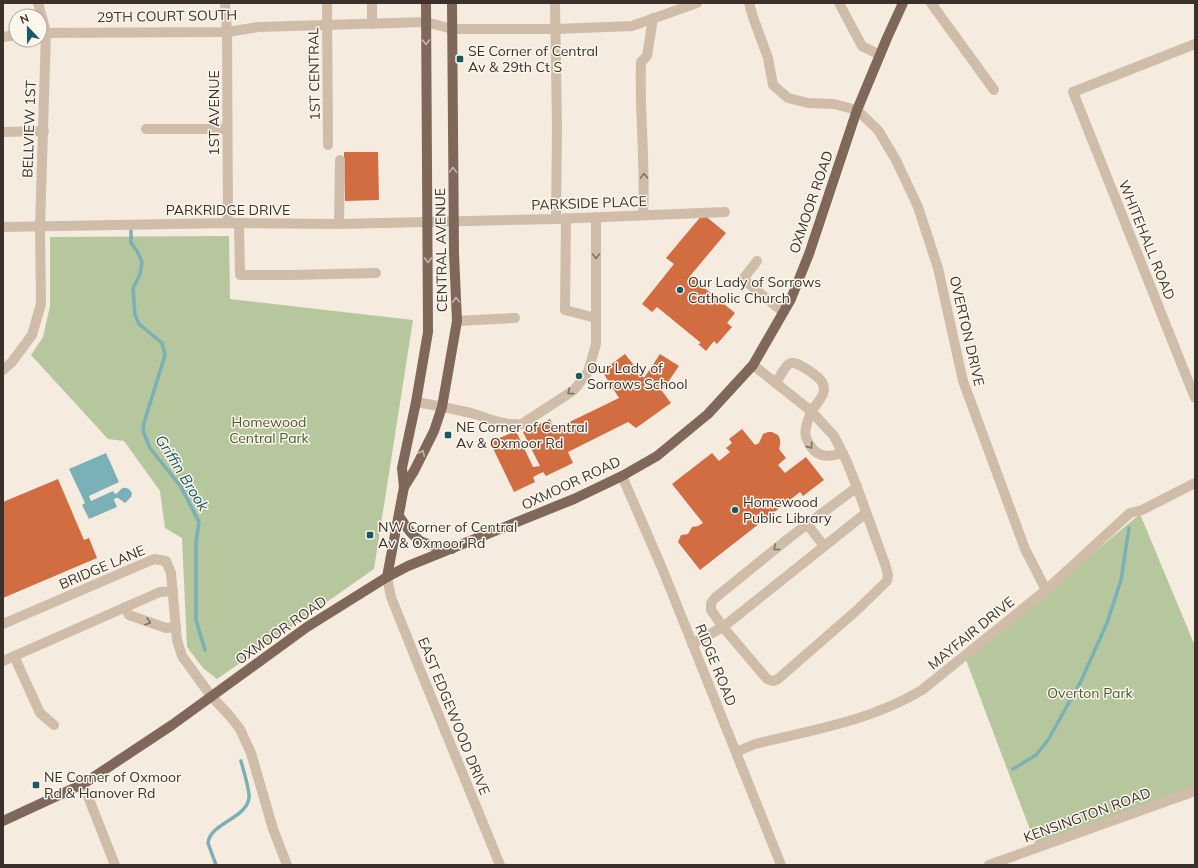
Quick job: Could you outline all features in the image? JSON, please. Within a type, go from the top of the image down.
[{"type":"main road","name":"CENTRAL AVENUE","points":[[387,577],[404,487],[402,468],[416,402],[428,332],[426,3]]},
{"type":"main road","name":"CENTRAL AVENUE","points":[[404,487],[414,471],[434,430],[442,407],[457,321],[454,220],[452,3]]},
{"type":"main road","name":"OXMOOR ROAD","points":[[3,821],[82,784],[172,725],[307,627],[387,577],[408,566],[452,550],[574,499],[622,476],[657,456],[708,414],[753,365],[791,299],[809,254],[857,110],[886,38],[903,3]]},
{"type":"main road","points":[[399,516],[409,532],[417,539],[426,544],[452,550]]},
{"type":"street","name":"1ST AVENUE","points":[[225,3],[227,32],[227,129],[234,223],[240,275],[376,273]]},
{"type":"street","name":"1ST CENTRAL","points":[[327,3],[328,146]]},
{"type":"street","points":[[372,3],[372,24]]},
{"type":"street","points":[[555,3],[557,127],[556,219]]},
{"type":"street","name":"29TH COURT SOUTH","points":[[48,32],[227,32],[258,26],[426,22],[452,29],[555,29],[632,26],[697,3]]},
{"type":"street","points":[[749,3],[768,58],[773,84],[788,98],[808,103],[834,104],[857,110]]},
{"type":"street","points":[[839,3],[862,46],[880,56]]},
{"type":"street","points":[[931,3],[994,90]]},
{"type":"street","points":[[643,215],[644,193],[640,90],[641,62],[647,56],[653,18]]},
{"type":"street","name":"WHITEHALL ROAD","points":[[1195,44],[1073,92],[1195,398]]},
{"type":"street","name":"BELLVIEW 1ST","points":[[3,370],[12,362],[32,335],[41,304],[40,227],[44,131],[43,48]]},
{"type":"street","name":"OVERTON DRIVE","points":[[857,110],[878,130],[896,160],[918,206],[938,268],[963,381],[1025,549],[1046,590]]},
{"type":"street","points":[[146,129],[227,129]]},
{"type":"street","points":[[3,132],[44,131]]},
{"type":"street","points":[[339,224],[340,160]]},
{"type":"street","name":"PARKSIDE PLACE","points":[[454,220],[556,219],[725,212]]},
{"type":"street","points":[[416,402],[472,414],[496,422],[513,425],[522,424],[574,390],[588,372],[596,344],[596,217]]},
{"type":"street","points":[[566,218],[565,310],[596,318]]},
{"type":"street","name":"PARKRIDGE DRIVE","points":[[3,227],[234,223],[339,224],[454,220]]},
{"type":"street","points":[[757,261],[744,279],[783,312]]},
{"type":"street","points":[[457,321],[515,318]]},
{"type":"street","points":[[776,383],[791,363],[800,365],[823,383],[824,390],[822,396],[811,411],[804,431],[806,440],[814,451],[823,456],[830,457],[843,454]]},
{"type":"street","points":[[753,365],[811,411],[834,436],[857,487],[888,575],[887,581],[856,611],[778,679],[774,681],[767,679],[723,627],[711,610],[711,603],[715,598],[807,524],[857,487]]},
{"type":"street","name":"RIDGE ROAD","points":[[622,476],[662,568],[781,865]]},
{"type":"street","name":"MAYFAIR DRIVE","points":[[736,752],[754,744],[874,714],[906,700],[922,690],[1046,590],[1130,513],[1142,510],[1195,483]]},
{"type":"street","points":[[692,644],[723,627],[866,512]]},
{"type":"street","points":[[807,524],[824,546]]},
{"type":"street","name":"BRIDGE LANE","points":[[3,624],[154,559],[166,561],[171,573],[177,640],[182,656],[211,696],[229,714],[240,729],[251,753],[273,829],[287,865]]},
{"type":"street","name":"EAST EDGEWOOD DRIVE","points":[[387,577],[391,597],[500,865]]},
{"type":"street","points":[[3,661],[160,592],[173,591]]},
{"type":"street","points":[[125,607],[129,615],[166,628],[176,628]]},
{"type":"street","points":[[14,656],[40,713],[54,725]]},
{"type":"street","points":[[82,784],[115,865]]},
{"type":"street","name":"KENSINGTON ROAD","points":[[989,865],[1014,861],[1195,791]]},
{"type":"green space","name":"Homewood Central Park","points":[[229,236],[230,299],[413,320],[374,569],[217,679],[203,668],[187,647],[182,538],[165,528],[160,491],[124,441],[108,439],[31,355],[43,337],[50,306],[50,237]]},
{"type":"green space","name":"Overton Park","points":[[1140,514],[1195,646],[1195,791],[1037,848],[966,660]]},
{"type":"water","points":[[106,453],[119,482],[89,496],[91,501],[113,491],[115,494],[124,488],[129,489],[132,493],[131,497],[125,503],[118,498],[115,498],[114,500],[117,507],[89,519],[82,505],[85,503],[69,469]]},
{"type":"building","points":[[344,152],[378,152],[379,200],[345,201]]},
{"type":"building","name":"Our Lady of Sorrows Catholic Church","points":[[703,214],[726,233],[690,276],[735,313],[727,323],[732,327],[717,344],[714,341],[706,351],[698,344],[701,343],[657,307],[652,312],[642,304],[674,264],[666,258]]},
{"type":"building","name":"Our Lady of Sorrows School","points":[[625,354],[644,378],[660,354],[679,366],[662,391],[671,403],[636,428],[628,422],[568,452],[573,463],[546,476],[543,472],[533,477],[535,482],[514,492],[490,442],[516,431],[533,467],[540,466],[523,432],[550,419],[555,429],[619,398],[602,371]]},
{"type":"building","name":"Homewood Public Library","points":[[742,429],[755,445],[759,443],[763,434],[772,432],[778,435],[780,439],[779,449],[786,458],[778,465],[785,473],[806,457],[824,480],[803,496],[800,492],[700,570],[678,542],[681,535],[688,534],[692,527],[703,523],[672,484],[712,453],[719,461],[730,452],[726,448],[732,443],[729,439]]},
{"type":"building","points":[[58,479],[84,540],[89,538],[97,558],[3,598],[3,502]]},
{"type":"waterway","name":"Griffin Brook","points":[[131,231],[131,243],[142,262],[140,274],[133,288],[135,315],[139,324],[162,343],[165,355],[144,423],[143,431],[150,448],[181,487],[199,522],[196,542],[196,620],[205,650]]},
{"type":"waterway","points":[[1013,769],[1036,755],[1048,740],[1081,681],[1107,623],[1121,580],[1129,528]]},
{"type":"waterway","name":"Griffin Brook","points":[[216,865],[208,843],[210,836],[215,830],[242,811],[249,798],[241,761]]},
{"type":"place","name":"SE Corner of Central Av & 29th Ct S","points":[[460,59]]},
{"type":"place","name":"Our Lady of Sorrows Catholic Church","points":[[680,290]]},
{"type":"place","name":"Our Lady of Sorrows School","points":[[579,376]]},
{"type":"place","name":"NE Corner of Central Av & Oxmoor Rd","points":[[448,435]]},
{"type":"place","name":"Homewood Public Library","points":[[735,510]]},
{"type":"place","name":"NW Corner of Central Av & Oxmoor Rd","points":[[370,535]]},
{"type":"place","name":"NE Corner of Oxmoor Rd & Hanover Rd","points":[[36,785]]}]
